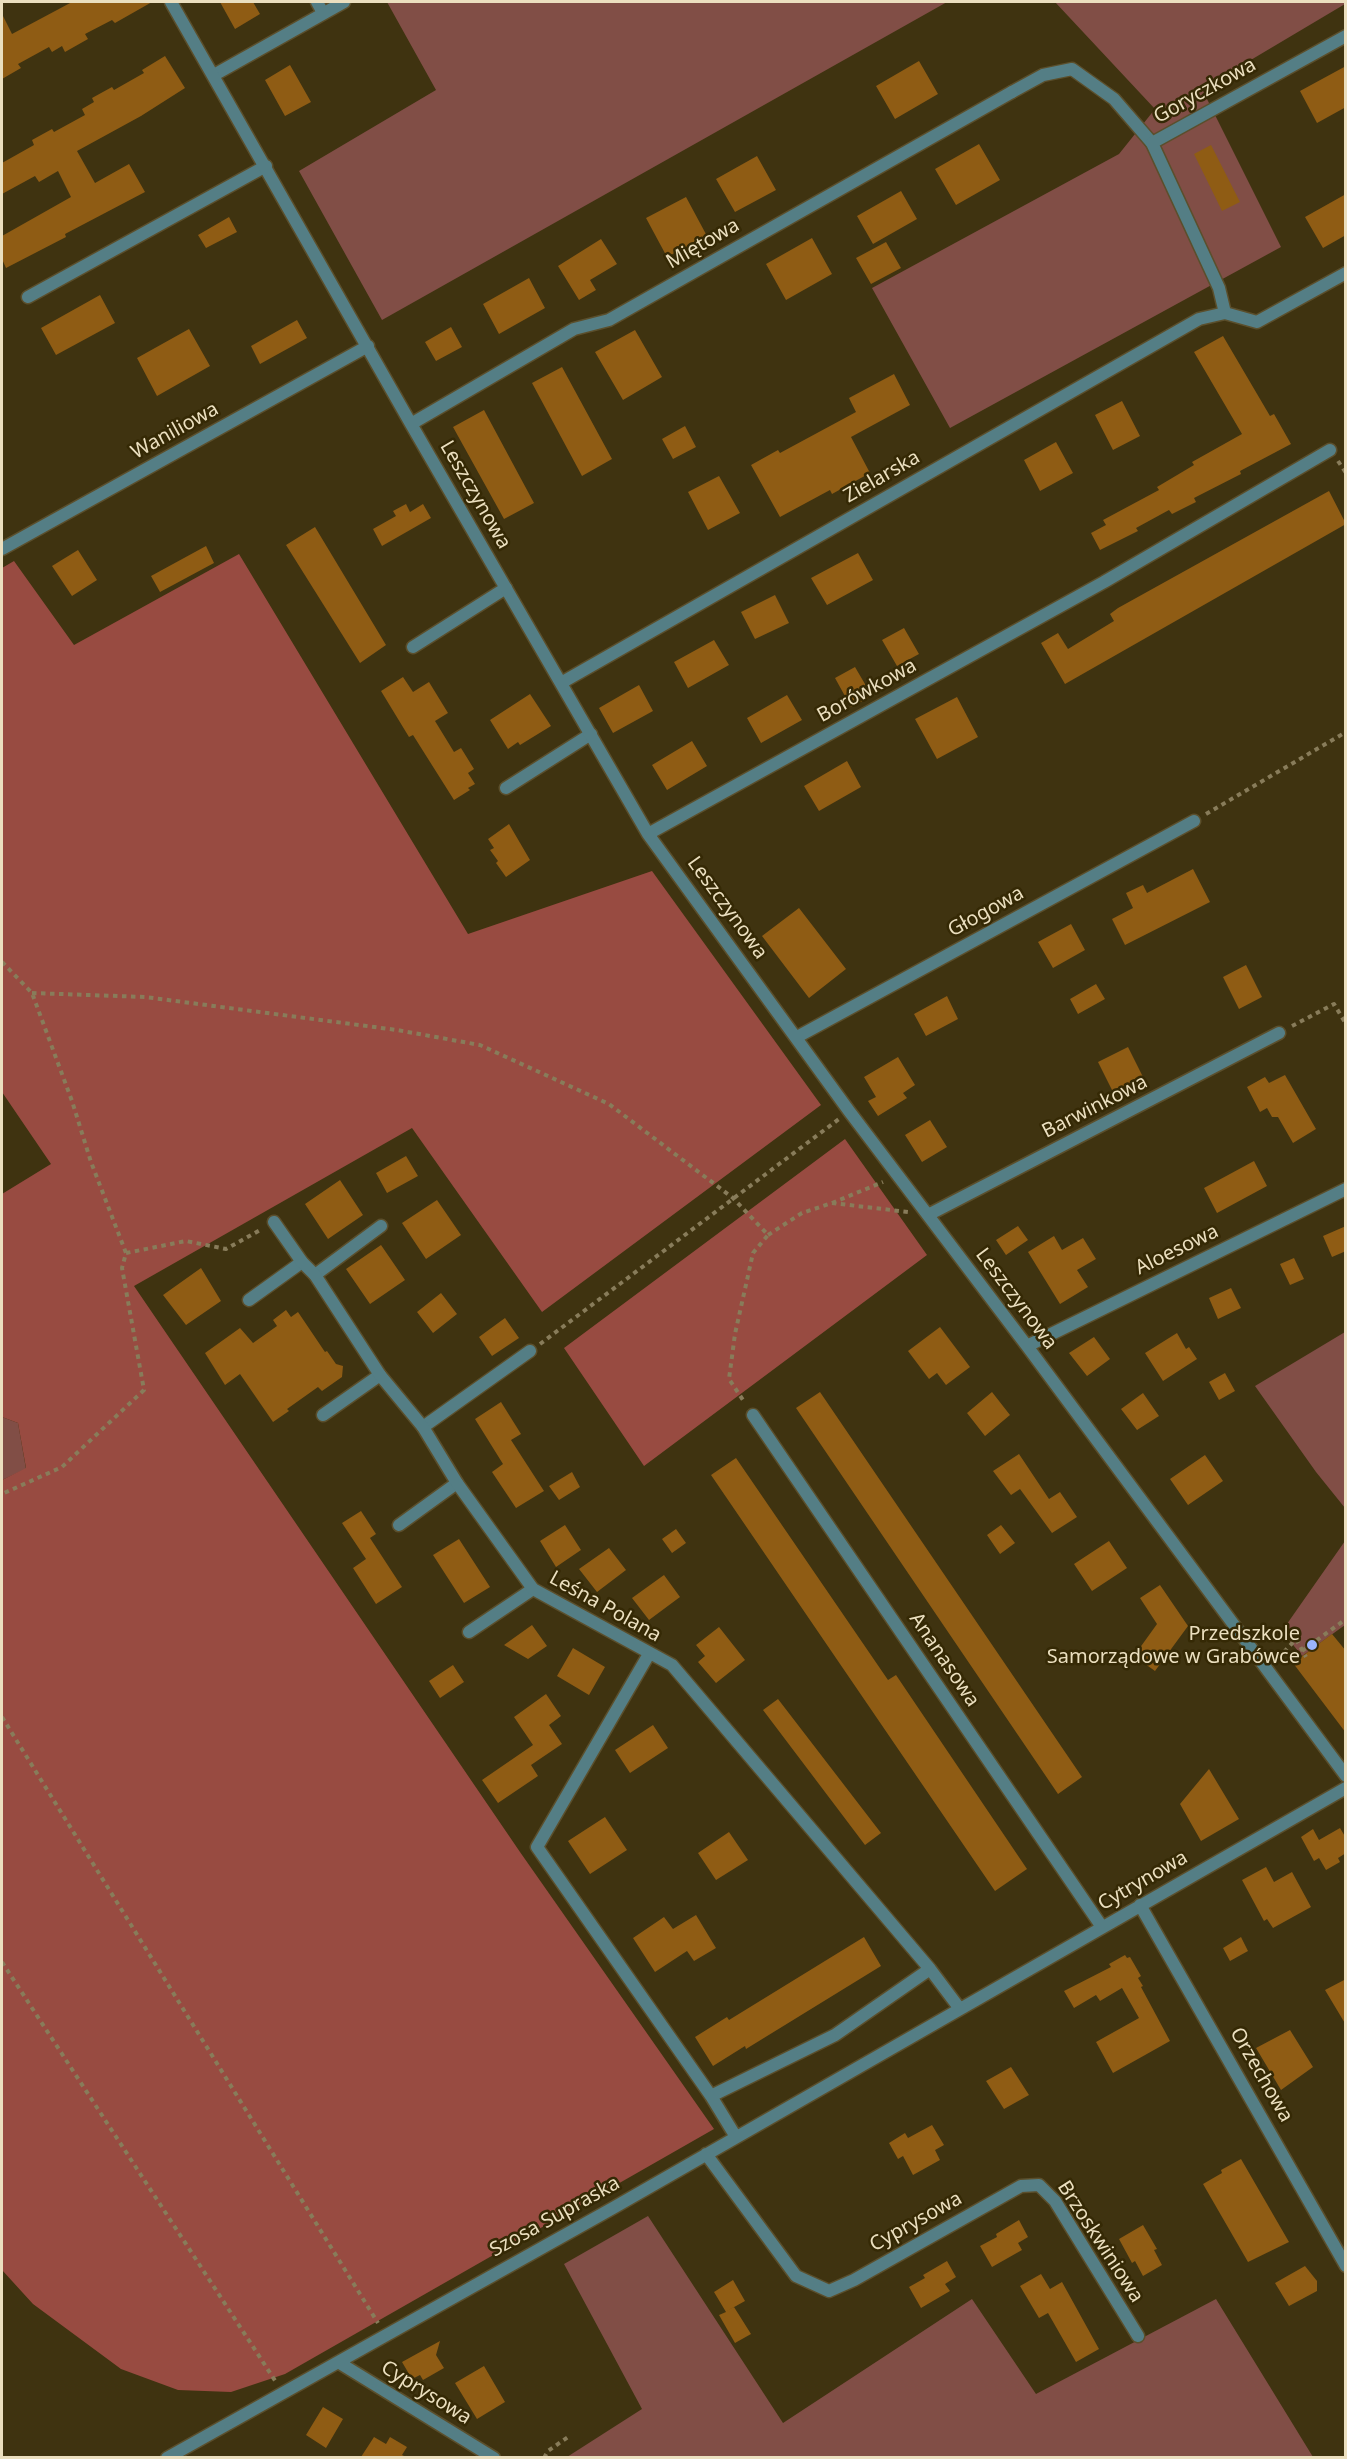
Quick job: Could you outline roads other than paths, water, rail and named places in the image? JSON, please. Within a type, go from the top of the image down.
[{"type":"street","name":"Leszczynowa","points":[[171,2],[648,834],[849,1111],[1027,1346],[1346,1776]]},
{"type":"street","points":[[317,2],[323,13]]},
{"type":"street","points":[[214,75],[344,2]]},
{"type":"street","name":"Goryczkowa","points":[[1225,313],[1219,288],[1152,143],[1346,36]]},
{"type":"street","name":"Miętowa","points":[[411,424],[574,329],[609,320],[1043,75],[1072,69],[1114,99],[1152,143]]},
{"type":"street","points":[[28,297],[266,166]]},
{"type":"street","points":[[1225,313],[1257,322],[1346,273]]},
{"type":"street","name":"Zielarska","points":[[561,683],[1199,319],[1225,313]]},
{"type":"street","name":"Waniliowa","points":[[2,549],[368,346]]},
{"type":"street","name":"Borówkowa","points":[[648,834],[1104,582],[1330,450]]},
{"type":"street","points":[[413,647],[506,588]]},
{"type":"street","points":[[506,788],[591,734]]},
{"type":"street","name":"Głogowa","points":[[797,1037],[1194,821]]},
{"type":"street","name":"Barwinkowa","points":[[928,1215],[1279,1033]]},
{"type":"street","name":"Aloesowa","points":[[1027,1346],[1346,1189]]},
{"type":"street","name":"Leśna Polana","points":[[274,1222],[302,1262],[315,1275],[380,1375],[423,1427],[457,1483],[533,1589],[672,1665],[706,1702],[802,1820],[930,1969],[960,2009]]},
{"type":"street","points":[[315,1275],[381,1226]]},
{"type":"street","points":[[249,1300],[302,1262]]},
{"type":"street","points":[[423,1427],[530,1352]]},
{"type":"street","points":[[323,1415],[380,1375]]},
{"type":"street","name":"Ananasowa","points":[[753,1414],[1102,1927]]},
{"type":"street","points":[[399,1525],[457,1483]]},
{"type":"street","points":[[469,1632],[533,1589]]},
{"type":"street","points":[[649,1654],[537,1847],[711,2096],[736,2137]]},
{"type":"street","name":"Cytrynowa","points":[[960,2009],[1346,1788]]},
{"type":"street","name":"Orzechowa","points":[[1140,1905],[1346,2266]]},
{"type":"street","points":[[711,2096],[835,2035],[930,1969]]},
{"type":"street","name":"Szosa Supraska","points":[[167,2457],[960,2009]]},
{"type":"street","name":"Cyprysowa","points":[[706,2154],[796,2276],[829,2291],[854,2280],[1021,2186]]},
{"type":"street","name":"Brzoskwiniowa","points":[[1021,2186],[1039,2185],[1055,2200],[1138,2336]]},
{"type":"street","name":"Cyprysowa","points":[[338,2362],[494,2457]]},
{"type":"place","name":"Przedszkole Samorządowe w Grabówce","points":[[1312,1645]]}]
